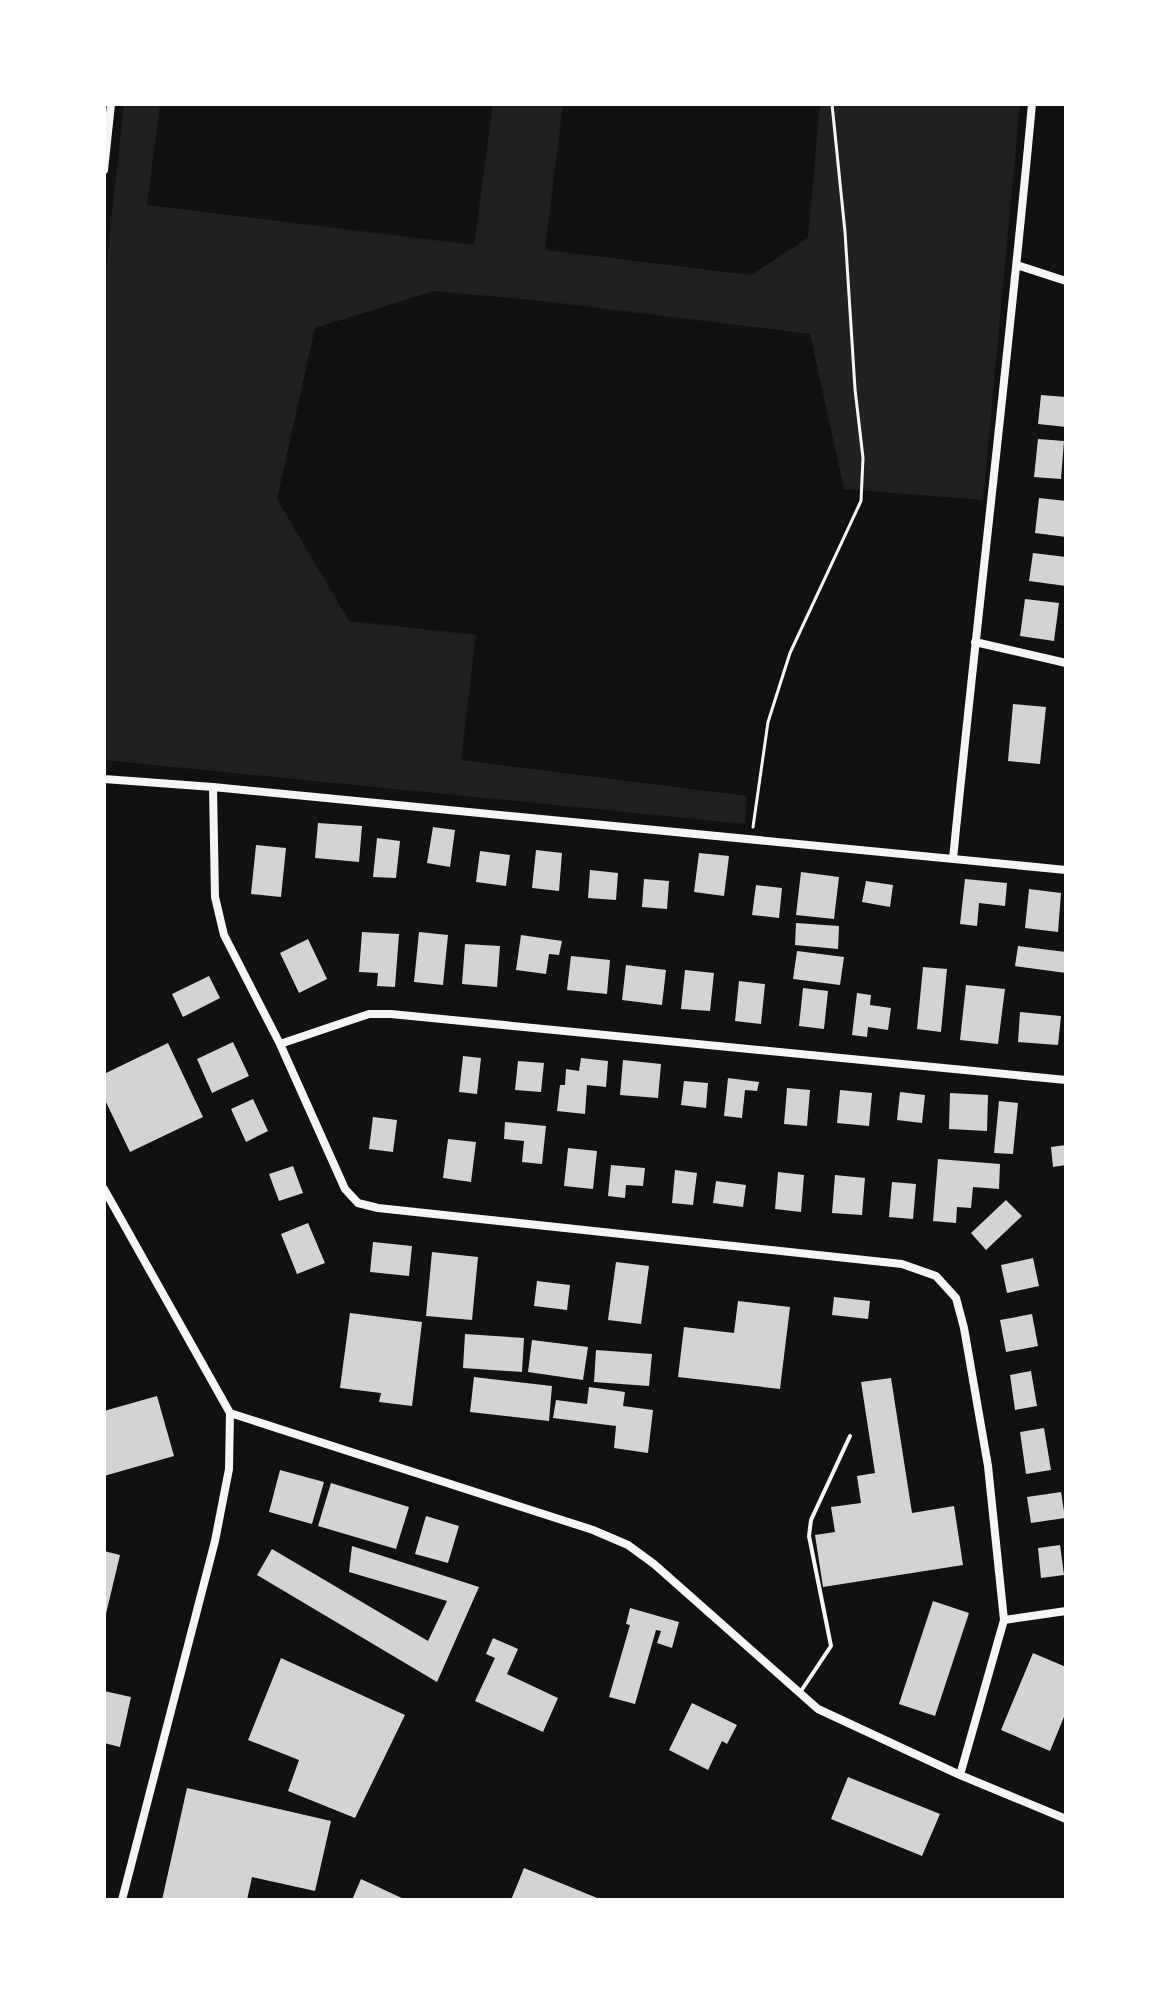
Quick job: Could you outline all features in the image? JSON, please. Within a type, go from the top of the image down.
[{"type":"street","points":[[104,170],[111,104]]},
{"type":"street","points":[[953,859],[1032,104]]},
{"type":"street","points":[[1017,265],[1066,281]]},
{"type":"street","points":[[975,642],[1066,663]]},
{"type":"street","points":[[104,779],[1066,870]]},
{"type":"street","points":[[213,787],[215,897],[224,935],[280,1044],[345,1189],[358,1203],[393,1210],[902,1264],[936,1276],[956,1298],[988,1466],[1004,1620],[960,1775]]},
{"type":"street","points":[[280,1044],[369,1014],[391,1014],[1066,1080]]},
{"type":"street","points":[[104,1189],[230,1413],[229,1469],[215,1541],[122,1900]]},
{"type":"street","points":[[230,1413],[593,1530],[628,1545],[654,1564],[818,1709],[960,1775],[1066,1819]]},
{"type":"street","points":[[1004,1620],[1066,1611]]},
{"type":"lane","points":[[799,1693],[831,1646],[809,1536],[811,1520],[850,1436]]},
{"type":"path","points":[[752,838],[768,722],[790,653],[861,501],[863,458],[832,104]]},
{"type":"shaded area","points":[[124,104],[160,104],[147,205],[474,245],[493,104],[563,104],[545,250],[751,275],[808,238],[820,104],[1020,104],[983,500],[844,489],[810,334],[434,291],[315,328],[277,499],[349,621],[476,635],[461,760],[747,796],[745,824],[104,760],[104,287]]},
{"type":"building","points":[[1041,395],[1066,397],[1066,427],[1038,424]]},
{"type":"building","points":[[1038,439],[1064,441],[1061,479],[1034,477]]},
{"type":"building","points":[[1039,498],[1066,501],[1066,537],[1035,533]]},
{"type":"building","points":[[1033,553],[1066,557],[1066,586],[1029,581]]},
{"type":"building","points":[[1025,599],[1059,603],[1054,641],[1020,636]]},
{"type":"building","points":[[1013,704],[1046,707],[1040,764],[1008,761]]},
{"type":"building","points":[[318,823],[362,826],[359,862],[315,858]]},
{"type":"building","points":[[433,827],[455,830],[450,867],[427,863]]},
{"type":"building","points":[[377,838],[400,841],[396,878],[373,877]]},
{"type":"building","points":[[256,845],[286,848],[281,897],[251,894]]},
{"type":"building","points":[[536,850],[562,853],[559,891],[532,888]]},
{"type":"building","points":[[480,851],[510,855],[506,886],[476,882]]},
{"type":"building","points":[[699,853],[729,856],[724,896],[694,892]]},
{"type":"building","points":[[590,870],[618,873],[616,900],[588,898]]},
{"type":"building","points":[[801,872],[839,877],[834,919],[796,915]]},
{"type":"building","points":[[644,879],[669,881],[667,909],[642,907]]},
{"type":"building","points":[[965,879],[1007,883],[1005,906],[979,903],[977,926],[960,924]]},
{"type":"building","points":[[866,881],[893,885],[890,907],[862,902]]},
{"type":"building","points":[[756,885],[782,888],[779,918],[752,915]]},
{"type":"building","points":[[1029,889],[1061,893],[1058,932],[1025,928]]},
{"type":"building","points":[[796,923],[839,926],[838,949],[795,945]]},
{"type":"building","points":[[362,932],[399,934],[395,987],[377,986],[378,973],[359,972]]},
{"type":"building","points":[[419,932],[448,935],[443,985],[414,982]]},
{"type":"building","points":[[521,935],[562,941],[559,955],[549,954],[546,974],[516,970]]},
{"type":"building","points":[[308,939],[327,979],[299,993],[280,953]]},
{"type":"building","points":[[465,944],[500,946],[497,987],[462,984]]},
{"type":"building","points":[[1018,946],[1066,952],[1066,973],[1015,966]]},
{"type":"building","points":[[797,951],[844,957],[840,985],[793,979]]},
{"type":"building","points":[[571,956],[610,960],[607,994],[567,990]]},
{"type":"building","points":[[626,965],[666,970],[662,1005],[622,1000]]},
{"type":"building","points":[[923,967],[947,969],[941,1032],[917,1029]]},
{"type":"building","points":[[685,970],[714,973],[710,1011],[681,1009]]},
{"type":"building","points":[[209,976],[220,998],[183,1017],[172,994]]},
{"type":"building","points":[[739,981],[765,984],[761,1024],[735,1021]]},
{"type":"building","points":[[966,985],[1005,989],[998,1044],[960,1040]]},
{"type":"building","points":[[803,988],[828,991],[824,1029],[799,1026]]},
{"type":"building","points":[[857,993],[871,995],[870,1005],[891,1008],[888,1030],[868,1027],[867,1037],[852,1035]]},
{"type":"building","points":[[1020,1012],[1061,1016],[1058,1045],[1018,1042]]},
{"type":"building","points":[[233,1042],[249,1076],[212,1093],[197,1059]]},
{"type":"building","points":[[168,1043],[203,1117],[130,1152],[104,1098],[104,1074]]},
{"type":"building","points":[[463,1056],[481,1058],[477,1094],[459,1092]]},
{"type":"building","points":[[581,1058],[608,1061],[606,1087],[587,1085],[585,1114],[557,1111],[560,1085],[565,1085],[566,1069],[579,1071]]},
{"type":"building","points":[[623,1060],[661,1064],[658,1098],[620,1095]]},
{"type":"building","points":[[518,1061],[544,1063],[541,1092],[515,1090]]},
{"type":"building","points":[[728,1078],[759,1082],[757,1091],[745,1090],[742,1118],[724,1116]]},
{"type":"building","points":[[684,1081],[708,1083],[706,1108],[681,1105]]},
{"type":"building","points":[[787,1088],[810,1090],[807,1126],[784,1124]]},
{"type":"building","points":[[840,1090],[872,1093],[869,1126],[837,1123]]},
{"type":"building","points":[[900,1092],[925,1095],[922,1123],[897,1120]]},
{"type":"building","points":[[950,1093],[988,1095],[987,1131],[949,1129]]},
{"type":"building","points":[[253,1099],[268,1131],[246,1142],[231,1109]]},
{"type":"building","points":[[999,1101],[1018,1103],[1013,1154],[994,1153]]},
{"type":"building","points":[[373,1117],[397,1120],[393,1152],[369,1149]]},
{"type":"building","points":[[505,1122],[546,1126],[542,1164],[522,1162],[524,1141],[504,1139]]},
{"type":"building","points":[[448,1139],[476,1142],[471,1182],[443,1178]]},
{"type":"building","points":[[1066,1145],[1066,1165],[1053,1167],[1051,1147]]},
{"type":"building","points":[[568,1148],[597,1151],[593,1189],[564,1186]]},
{"type":"building","points":[[938,1159],[1000,1164],[999,1189],[973,1187],[971,1208],[957,1207],[956,1223],[933,1221]]},
{"type":"building","points":[[611,1165],[645,1168],[643,1186],[626,1185],[625,1198],[608,1196]]},
{"type":"building","points":[[293,1166],[303,1193],[279,1201],[269,1174]]},
{"type":"building","points":[[675,1170],[697,1173],[693,1205],[672,1203]]},
{"type":"building","points":[[778,1172],[804,1175],[801,1212],[775,1209]]},
{"type":"building","points":[[835,1175],[865,1178],[862,1215],[832,1213]]},
{"type":"building","points":[[716,1181],[746,1185],[743,1207],[713,1203]]},
{"type":"building","points":[[892,1182],[916,1184],[913,1219],[889,1217]]},
{"type":"building","points":[[1006,1200],[1022,1216],[986,1250],[971,1233]]},
{"type":"building","points":[[308,1223],[325,1263],[297,1274],[281,1234]]},
{"type":"building","points":[[373,1242],[412,1246],[409,1276],[370,1272]]},
{"type":"building","points":[[432,1252],[478,1257],[472,1320],[426,1316]]},
{"type":"building","points":[[1033,1258],[1039,1286],[1007,1293],[1001,1265]]},
{"type":"building","points":[[616,1262],[649,1266],[641,1324],[608,1320]]},
{"type":"building","points":[[537,1281],[570,1285],[567,1310],[534,1306]]},
{"type":"building","points":[[834,1297],[870,1301],[868,1319],[832,1315]]},
{"type":"building","points":[[738,1301],[790,1307],[780,1389],[678,1377],[684,1327],[734,1333]]},
{"type":"building","points":[[350,1313],[422,1322],[412,1406],[379,1402],[381,1393],[340,1388]]},
{"type":"building","points":[[1032,1314],[1038,1346],[1006,1352],[1000,1320]]},
{"type":"building","points":[[465,1334],[524,1338],[522,1372],[463,1368]]},
{"type":"building","points":[[532,1340],[588,1347],[583,1380],[528,1372]]},
{"type":"building","points":[[596,1350],[652,1354],[649,1386],[594,1382]]},
{"type":"building","points":[[1031,1371],[1037,1406],[1015,1410],[1010,1375]]},
{"type":"building","points":[[474,1377],[552,1386],[549,1421],[470,1412]]},
{"type":"building","points":[[891,1378],[912,1513],[954,1506],[963,1565],[823,1587],[815,1535],[835,1532],[831,1507],[861,1503],[857,1476],[875,1473],[861,1382]]},
{"type":"building","points":[[589,1387],[625,1392],[623,1406],[653,1410],[648,1453],[614,1448],[616,1426],[553,1418],[556,1400],[587,1404]]},
{"type":"building","points":[[157,1396],[174,1456],[104,1476],[104,1411]]},
{"type":"building","points":[[1044,1428],[1051,1470],[1026,1474],[1020,1432]]},
{"type":"building","points":[[280,1470],[324,1482],[312,1524],[269,1512]]},
{"type":"building","points":[[331,1483],[409,1507],[396,1549],[318,1526]]},
{"type":"building","points":[[1061,1492],[1065,1518],[1031,1523],[1027,1497]]},
{"type":"building","points":[[426,1516],[459,1526],[448,1563],[415,1554]]},
{"type":"building","points":[[1060,1545],[1064,1575],[1041,1578],[1038,1548]]},
{"type":"building","points":[[352,1546],[479,1587],[437,1682],[257,1575],[272,1549],[428,1641],[447,1601],[349,1572]]},
{"type":"building","points":[[104,1551],[120,1555],[105,1618],[104,1618]]},
{"type":"building","points":[[933,1601],[969,1613],[935,1716],[899,1704]]},
{"type":"building","points":[[630,1608],[679,1622],[672,1648],[657,1643],[661,1631],[656,1630],[635,1704],[609,1697],[630,1625],[626,1624]]},
{"type":"building","points":[[493,1638],[518,1649],[507,1674],[558,1698],[543,1732],[475,1701],[495,1658],[486,1654]]},
{"type":"building","points":[[1033,1653],[1066,1667],[1066,1712],[1050,1751],[1001,1730]]},
{"type":"building","points":[[281,1658],[405,1715],[355,1818],[288,1791],[299,1760],[248,1740]]},
{"type":"building","points":[[104,1691],[131,1697],[120,1747],[104,1743]]},
{"type":"building","points":[[692,1703],[737,1725],[727,1744],[722,1741],[708,1770],[669,1750]]},
{"type":"building","points":[[848,1777],[940,1814],[922,1856],[831,1819]]},
{"type":"building","points":[[187,1788],[331,1821],[315,1891],[252,1877],[247,1900],[162,1900]]},
{"type":"building","points":[[524,1868],[602,1900],[511,1900]]},
{"type":"building","points":[[361,1879],[406,1900],[352,1900]]}]
